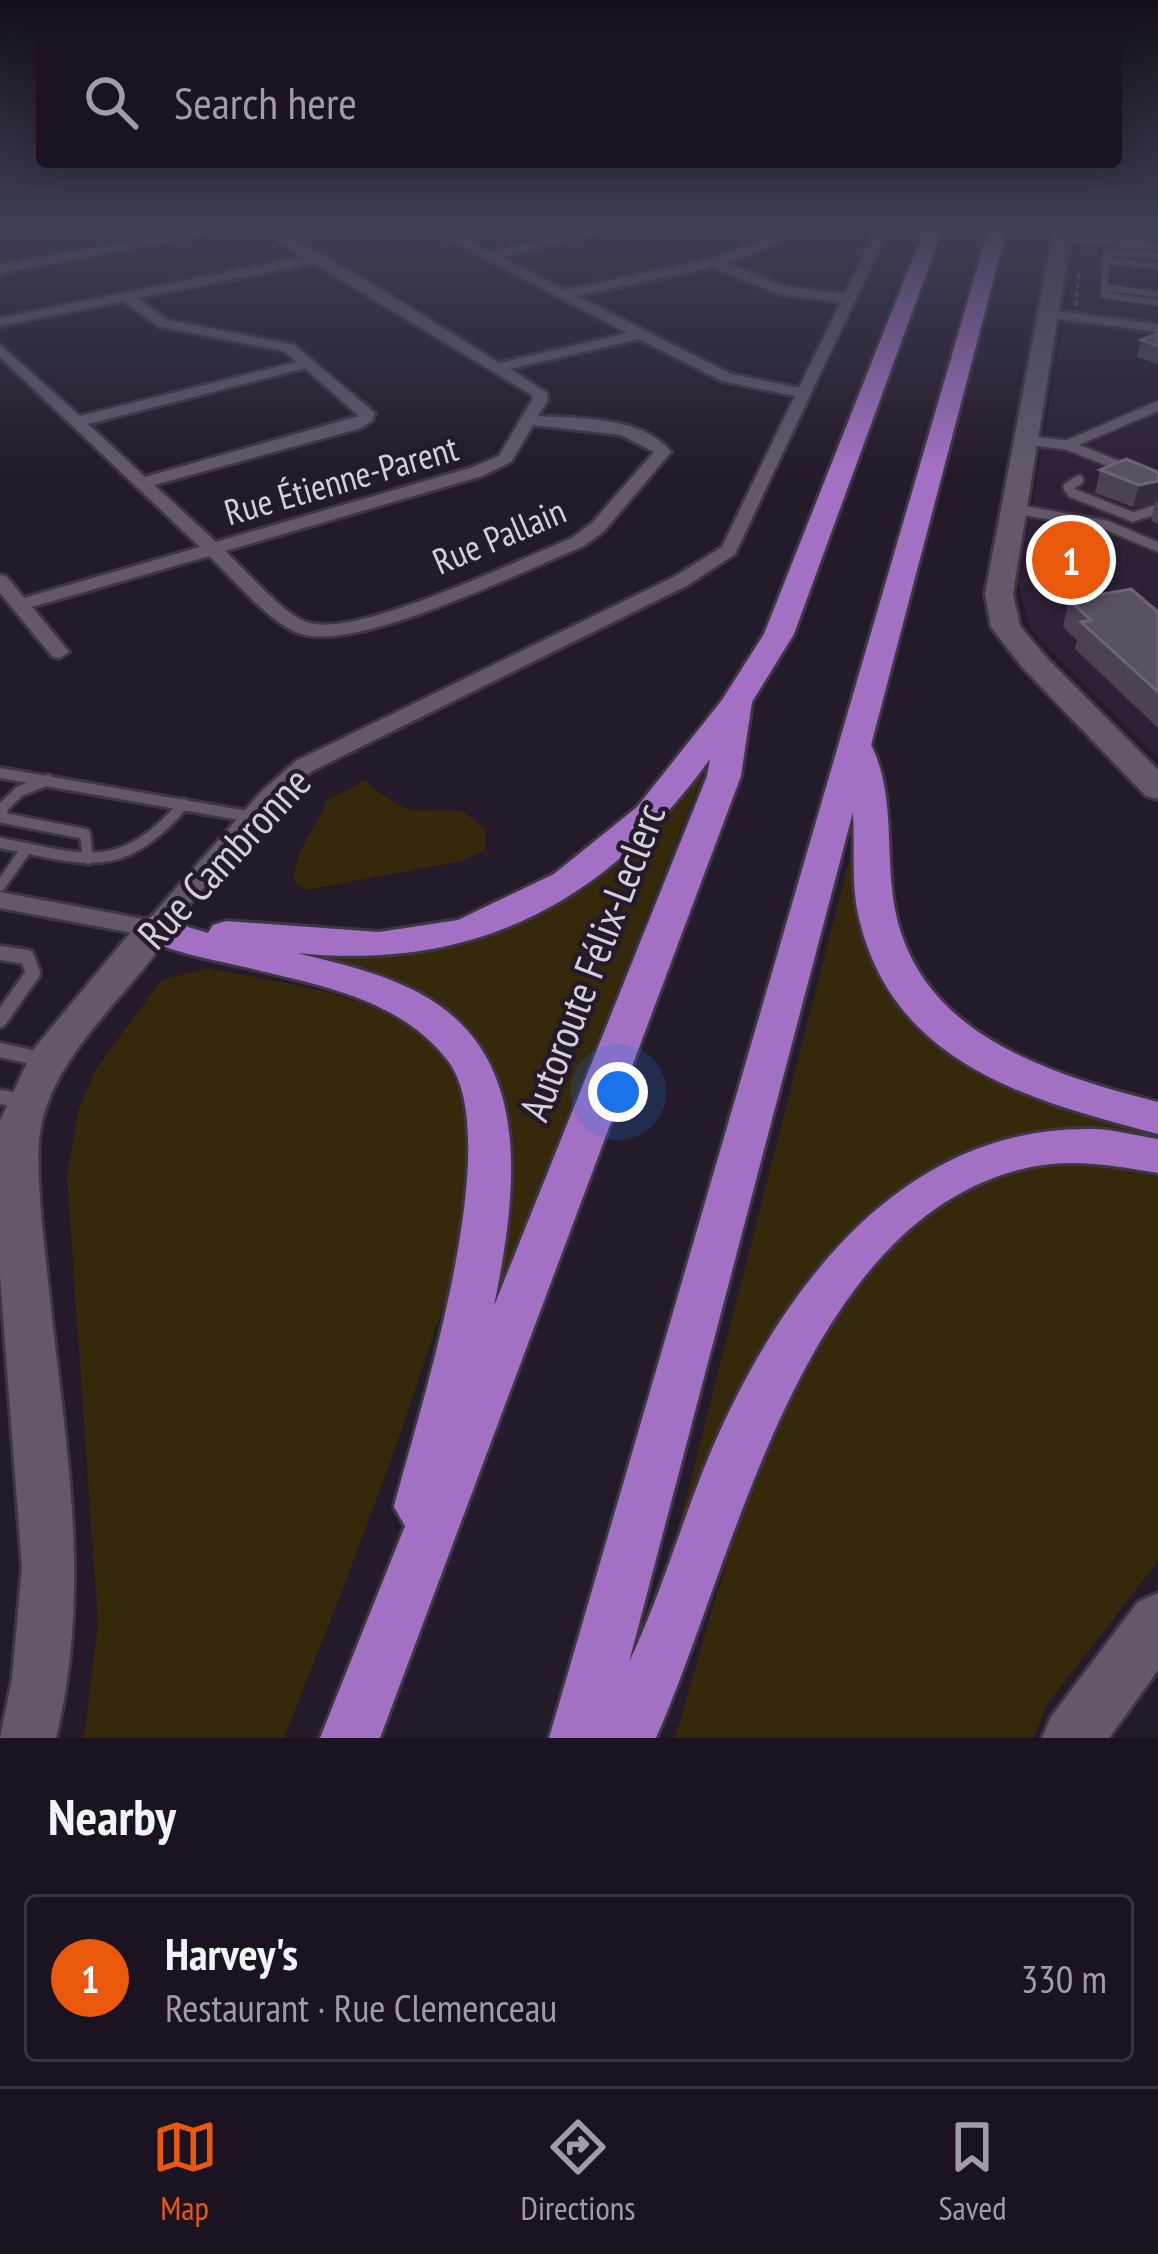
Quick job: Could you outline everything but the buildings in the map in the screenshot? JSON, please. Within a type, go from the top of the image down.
[{"type":"highway","name":"Autoroute Félix-Leclerc","points":[[350,1738],[724,776],[736,702],[779,634],[903,309]]},
{"type":"highway","points":[[579,1738],[976,309]]},
{"type":"highway","points":[[154,929],[399,944],[469,932],[532,904],[621,841],[650,813],[736,702]]},
{"type":"highway","points":[[856,743],[872,819],[878,917],[888,950],[928,1016],[971,1052],[1018,1078],[1158,1118]]},
{"type":"highway","points":[[154,929],[204,947],[394,996],[442,1028],[477,1074],[490,1137],[488,1213],[396,1616]]},
{"type":"highway","points":[[625,1738],[672,1633],[747,1428],[774,1372],[803,1322],[869,1239],[940,1185],[1009,1156],[1094,1146],[1158,1156]]},
{"type":"street","points":[[0,322],[64,309]]},
{"type":"street","points":[[143,309],[163,323],[276,342],[364,407],[367,418],[145,482]]},
{"type":"street","points":[[403,309],[539,393],[540,400],[527,420]]},
{"type":"street","points":[[593,309],[748,386],[804,393]]},
{"type":"street","name":"Rue Cambronne","points":[[19,1103],[154,929],[252,817],[304,766],[662,591],[729,550],[845,309]]},
{"type":"street","points":[[1049,309],[999,595],[1006,627],[1033,662],[1157,787]]},
{"type":"street","points":[[1048,314],[1158,328]]},
{"type":"street","points":[[500,368],[641,334]]},
{"type":"street","points":[[0,349],[216,549]]},
{"type":"street","points":[[80,421],[308,363]]},
{"type":"street","name":"Rue Pallain","points":[[216,549],[287,619],[308,630],[367,626],[578,542],[598,527],[664,452],[656,440],[631,432],[527,420]]},
{"type":"street","name":"Rue Étienne-Parent","points":[[20,605],[494,466],[505,459],[527,420]]},
{"type":"street","points":[[0,580],[59,652]]},
{"type":"street","points":[[0,900],[154,929]]},
{"type":"street","points":[[19,1103],[10,1235],[50,1567],[41,1679],[26,1738]]},
{"type":"street","points":[[1072,1738],[1158,1622]]},
{"type":"lane","points":[[1066,445],[1158,406]]},
{"type":"lane","points":[[1024,440],[1066,445],[1158,481]]},
{"type":"lane","points":[[1078,480],[1067,487],[1072,493],[1133,517],[1158,509]]},
{"type":"lane","points":[[1012,508],[1106,525],[1158,547]]},
{"type":"lane","points":[[0,773],[252,817]]},
{"type":"lane","points":[[49,779],[20,791],[2,808],[3,818],[85,834],[88,859]]},
{"type":"lane","points":[[0,843],[88,859],[137,849],[152,840],[184,804]]},
{"type":"lane","points":[[0,886],[27,848]]},
{"type":"lane","points":[[0,953],[27,957],[33,973],[3,1011]]},
{"type":"lane","points":[[0,1050],[19,1103]]},
{"type":"shaded area","points":[[1066,309],[1158,309],[1158,759],[1030,629],[1018,585]]},
{"type":"shaded area","points":[[709,760],[498,1289],[491,1288],[486,1062],[294,961],[299,952],[366,957],[426,952],[481,939],[531,917],[578,888],[623,851]]},
{"type":"shaded area","points":[[366,780],[408,810],[463,811],[485,829],[485,850],[462,861],[305,890],[294,881],[295,870],[327,800]]},
{"type":"shaded area","points":[[852,849],[858,850],[913,1005],[940,1047],[965,1066],[1029,1095],[1158,1128],[1158,1141],[922,1178],[682,1543],[675,1541]]},
{"type":"shaded area","points":[[208,968],[354,1000],[406,1025],[429,1043],[453,1076],[466,1115],[471,1177],[466,1218],[451,1281],[392,1458],[284,1738],[84,1738],[98,1623],[67,1176],[79,1108],[96,1069],[162,980]]},
{"type":"shaded area","points":[[1066,1160],[1158,1168],[1158,1561],[1048,1703],[1033,1738],[675,1738],[758,1471],[796,1384],[843,1305],[902,1239],[976,1189]]},
{"type":"place","name":"Harvey's","points":[[1071,560]]}]
